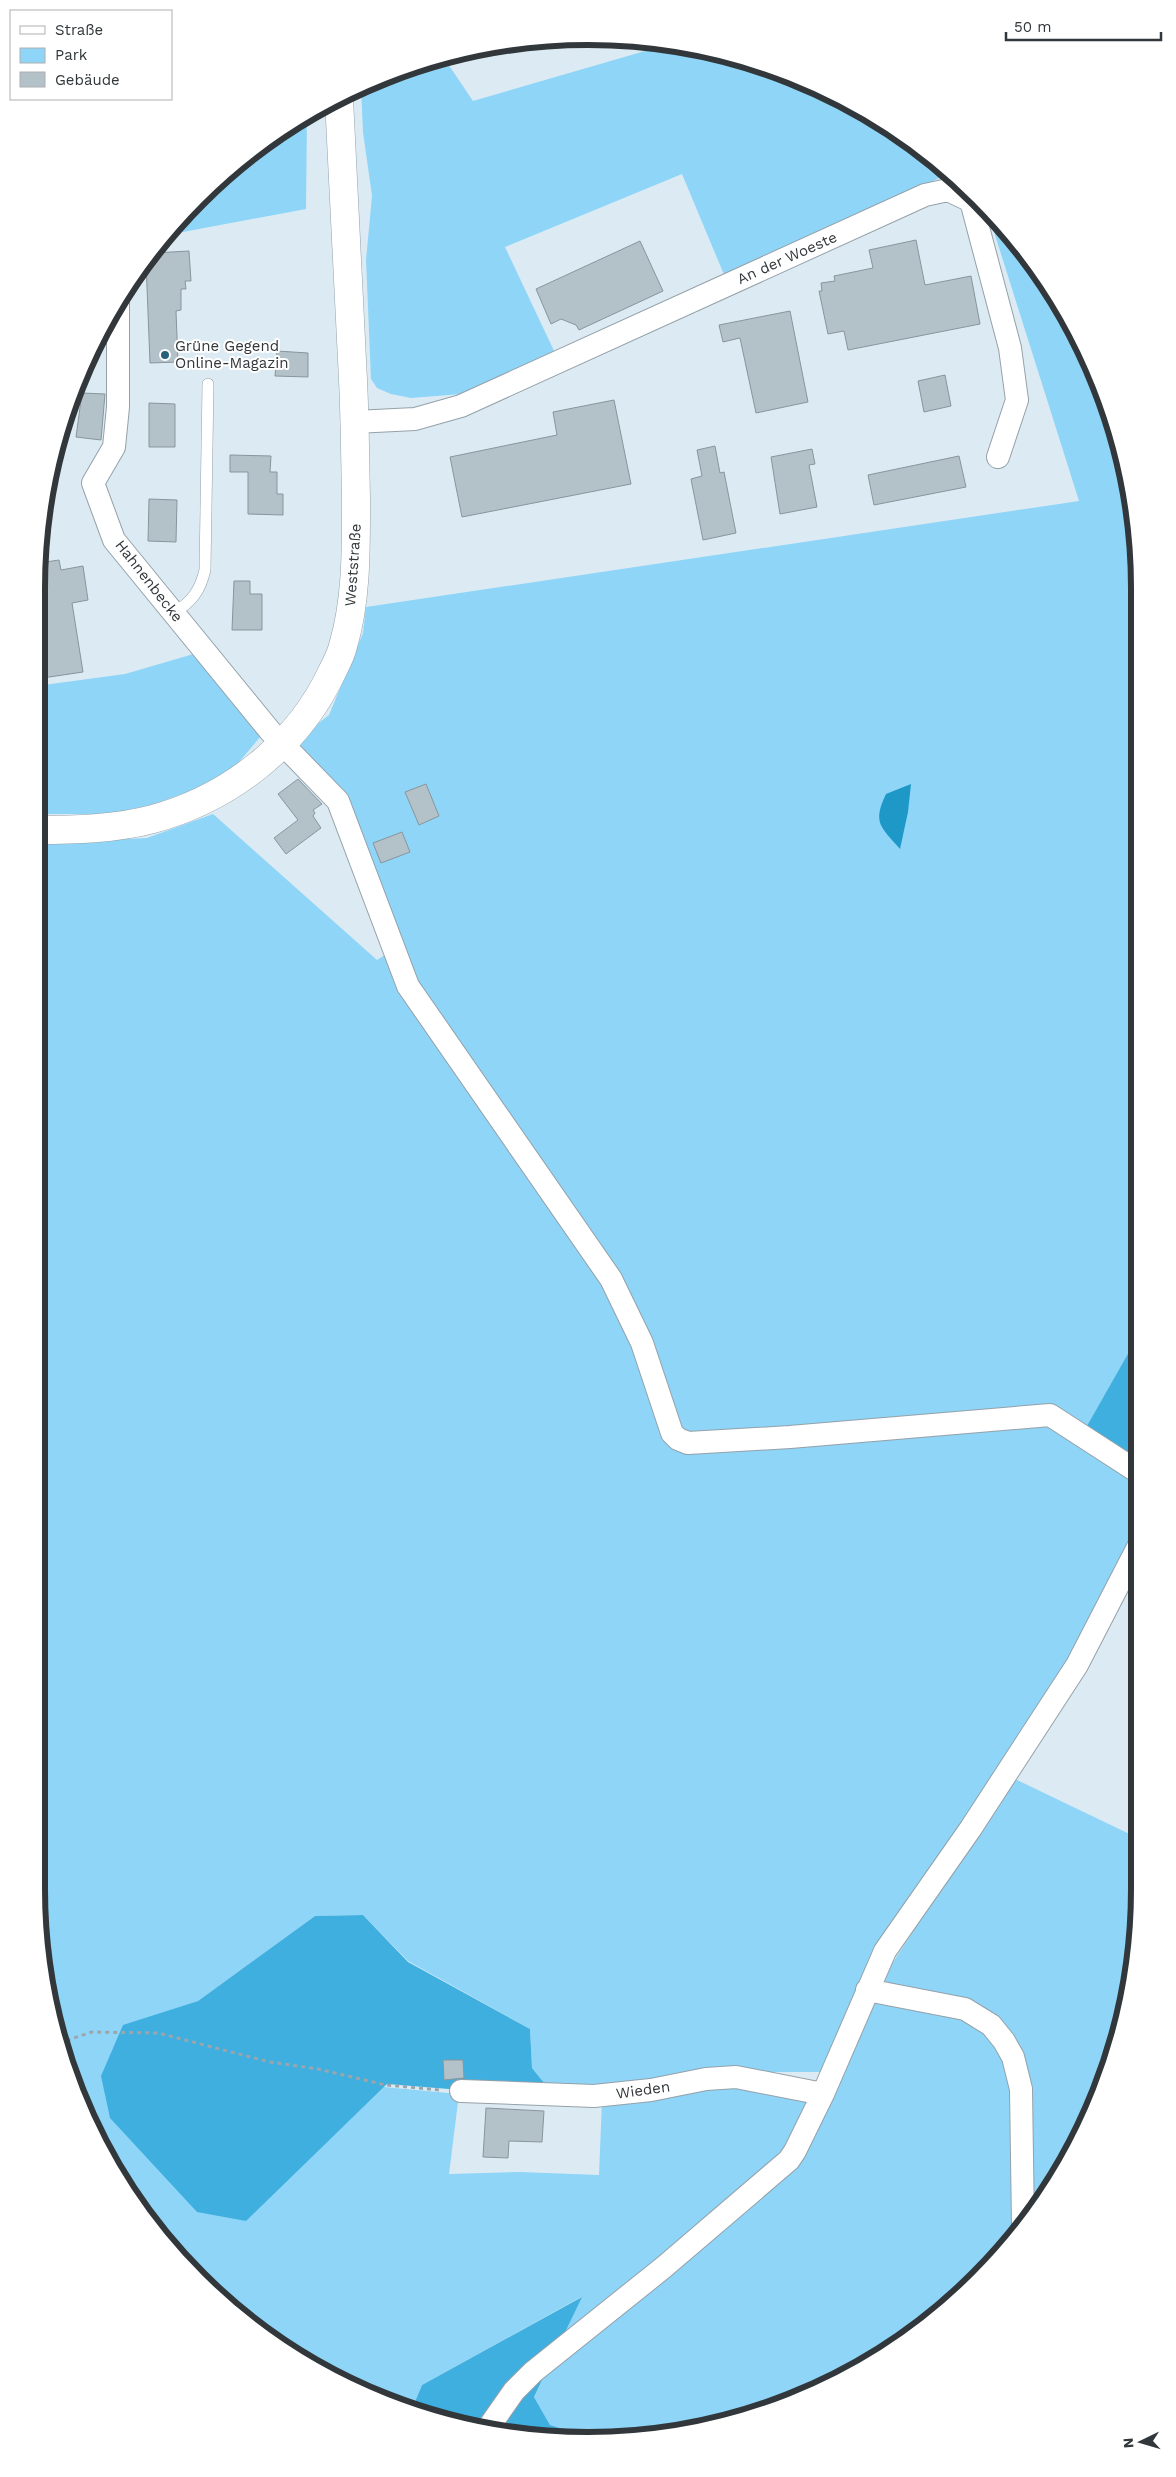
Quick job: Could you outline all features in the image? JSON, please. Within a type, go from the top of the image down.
[{"type":"main road","name":"Weststraße","points":[[45,830],[109,827],[151,820],[188,808],[245,777],[284,743],[311,711],[343,649],[349,622],[355,572],[355,422],[339,106]]},
{"type":"street","name":"An der Woeste","points":[[355,422],[415,419],[461,406],[925,195],[953,187]]},
{"type":"street","name":"An der Woeste","points":[[972,204],[1010,348],[1018,400],[998,457]]},
{"type":"street","name":"Hahnenbecke","points":[[118,316],[118,407],[114,447],[93,483],[114,540],[270,731],[284,743],[338,801],[408,986],[611,1278],[642,1343],[672,1433],[678,1439],[688,1443],[790,1437],[1050,1415],[1131,1467]]},
{"type":"street","points":[[491,2423],[514,2391],[533,2372],[664,2267],[789,2160],[823,2094],[866,1990],[885,1951],[971,1828],[1077,1665],[1131,1559]]},
{"type":"street","points":[[866,1990],[965,2010],[991,2025],[1004,2041],[1014,2057],[1021,2089],[1023,2214]]},
{"type":"street","name":"Wieden","points":[[461,2091],[594,2096],[651,2090],[706,2079],[736,2077],[823,2094]]},
{"type":"lane","points":[[173,613],[186,606],[195,596],[201,587],[206,570],[208,384]]},
{"type":"path","points":[[67,2040],[92,2032],[158,2033],[270,2062],[318,2069],[386,2085],[461,2091]]},
{"type":"green space","points":[[651,49],[694,55],[763,74],[796,86],[828,101],[890,137],[919,157],[942,177],[725,277],[682,174],[505,247],[556,355],[461,394],[411,398],[391,394],[377,388],[371,379],[366,260],[372,196],[363,132],[361,95],[413,74],[448,64],[473,101]]},
{"type":"green space","points":[[307,124],[306,209],[177,233],[204,204],[257,157]]},
{"type":"green space","points":[[992,226],[1019,257],[1039,286],[1058,316],[1090,380],[1112,447],[1121,482],[1126,517],[1130,552],[1131,588],[1131,1348],[1084,1431],[1051,1410],[683,1437],[648,1340],[415,983],[341,799],[293,743],[329,715],[363,633],[366,607],[1079,501]]},
{"type":"green space","points":[[197,653],[261,736],[239,762],[213,783],[151,805],[109,814],[45,814],[45,685],[125,674]]},
{"type":"green space","points":[[213,814],[377,960],[391,951],[602,1284],[638,1347],[660,1435],[677,1449],[1048,1421],[1131,1473],[1131,1549],[1068,1663],[821,2072],[750,2072],[549,2089],[532,2068],[530,2029],[408,1961],[363,1915],[315,1916],[198,2001],[123,2026],[245,2221],[384,2087],[459,2094],[449,2174],[520,2172],[599,2175],[602,2100],[737,2087],[817,2096],[792,2150],[553,2359],[581,2297],[422,2385],[414,2403],[380,2391],[348,2376],[286,2340],[257,2320],[230,2297],[180,2247],[157,2220],[137,2191],[101,2129],[86,2097],[74,2064],[55,1995],[46,1925],[45,1889],[45,844],[147,838]]},
{"type":"green space","points":[[1013,1778],[1131,1835],[1130,1925],[1121,1995],[1112,2030],[1090,2097],[1075,2129],[1058,2160],[1026,2210],[1023,2071],[995,2020],[875,1990]]},
{"type":"green space","points":[[872,1996],[937,2007],[988,2029],[1016,2074],[1020,2219],[972,2273],[919,2320],[890,2340],[828,2376],[796,2391],[729,2413],[694,2422],[624,2431],[572,2432],[550,2425],[534,2397],[544,2377],[797,2157]]},
{"type":"shaded area","points":[[911,784],[908,812],[900,849],[884,830],[879,818],[880,812],[886,794]]},
{"type":"shaded area","points":[[1131,1348],[1131,1463],[1084,1431]]},
{"type":"shaded area","points":[[363,1915],[408,1962],[530,2029],[532,2068],[549,2089],[461,2090],[387,2084],[246,2221],[197,2212],[110,2118],[101,2076],[123,2025],[198,2001],[315,1916]]},
{"type":"shaded area","points":[[582,2297],[534,2397],[550,2425],[572,2432],[552,2431],[482,2422],[414,2403],[422,2385]]},
{"type":"building","points":[[916,240],[925,285],[971,276],[980,324],[848,350],[844,331],[828,334],[819,291],[822,291],[821,283],[835,281],[834,276],[873,268],[869,250]]},
{"type":"building","points":[[640,241],[663,291],[579,330],[576,325],[561,319],[551,324],[536,289]]},
{"type":"building","points":[[189,251],[191,281],[185,281],[186,289],[181,289],[181,310],[176,311],[178,362],[150,363],[146,272],[161,253]]},
{"type":"building","points":[[790,311],[808,402],[756,413],[740,338],[723,342],[719,325]]},
{"type":"building","points":[[277,351],[308,353],[308,377],[275,376]]},
{"type":"building","points":[[945,375],[951,406],[924,412],[918,381]]},
{"type":"building","points":[[82,393],[105,394],[101,440],[76,437]]},
{"type":"building","points":[[614,400],[631,484],[462,517],[450,457],[557,435],[553,412]]},
{"type":"building","points":[[149,403],[175,404],[175,447],[149,447]]},
{"type":"building","points":[[715,446],[720,473],[724,472],[736,533],[703,540],[691,479],[702,476],[697,450]]},
{"type":"building","points":[[812,449],[815,464],[809,465],[817,507],[780,514],[771,457]]},
{"type":"building","points":[[230,455],[271,456],[270,472],[277,472],[277,494],[283,494],[283,515],[248,514],[248,472],[230,472]]},
{"type":"building","points":[[959,456],[966,487],[874,505],[868,475]]},
{"type":"building","points":[[149,499],[177,500],[176,542],[148,541]]},
{"type":"building","points":[[59,560],[61,570],[83,566],[88,600],[72,603],[83,672],[45,678],[46,562]]},
{"type":"building","points":[[234,581],[250,581],[250,594],[262,594],[262,630],[232,630]]},
{"type":"building","points":[[298,779],[322,804],[313,810],[315,813],[313,816],[321,828],[286,854],[274,838],[298,820],[278,794]]},
{"type":"building","points":[[426,784],[439,816],[419,825],[405,792]]},
{"type":"building","points":[[402,832],[410,852],[381,863],[373,843]]},
{"type":"building","points":[[443,2060],[463,2060],[464,2078],[444,2080]]},
{"type":"building","points":[[486,2108],[544,2111],[542,2142],[509,2141],[508,2158],[483,2157]]},
{"type":"place","name":"Grüne Gegend Online-Magazin","points":[[165,355]]}]
